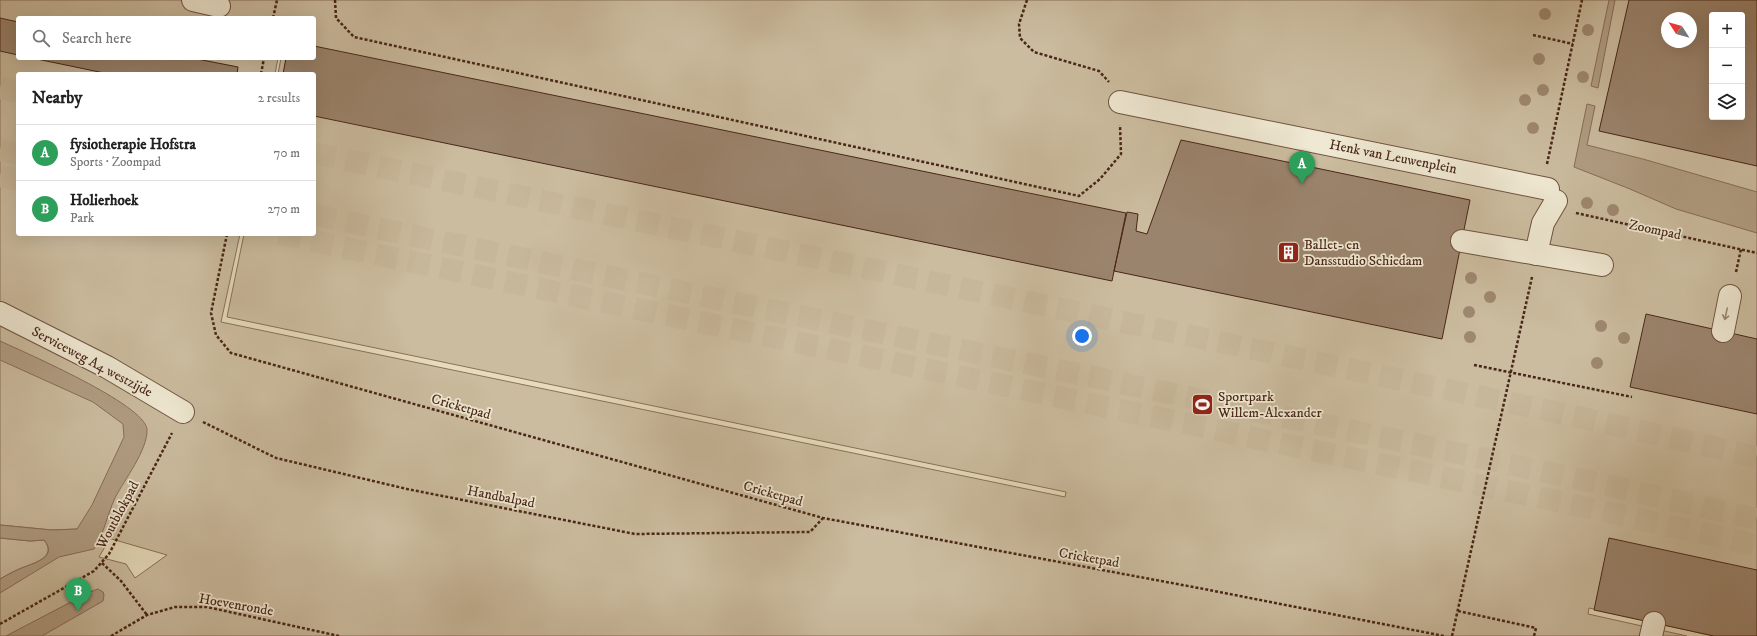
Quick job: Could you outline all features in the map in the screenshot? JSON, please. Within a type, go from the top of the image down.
[{"type":"street","points":[[193,0],[219,6]]},
{"type":"street","name":"Henk van Leuwenplein","points":[[1120,102],[1552,195]]},
{"type":"street","points":[[1536,254],[1552,195]]},
{"type":"street","points":[[1462,241],[1602,265]]},
{"type":"street","points":[[1723,331],[1730,296]]},
{"type":"street","name":"Serviceweg A4 westzijde","points":[[0,313],[107,367],[183,412]]},
{"type":"path","points":[[273,16],[277,0]]},
{"type":"path","points":[[335,0],[336,18],[354,37],[1079,196],[1100,179],[1120,154],[1120,102],[1112,85],[1098,71],[1034,52],[1020,38],[1020,24],[1026,0]]},
{"type":"path","points":[[1552,195],[1546,174],[1582,0]]},
{"type":"path","points":[[1533,35],[1573,44]]},
{"type":"path","points":[[261,72],[264,60]]},
{"type":"path","name":"Zoompad","points":[[1552,195],[1572,212],[1757,253]]},
{"type":"path","name":"Cricketpad","points":[[228,236],[211,312],[216,335],[231,353],[822,518],[1444,636]]},
{"type":"path","points":[[1452,636],[1512,372],[1531,280]]},
{"type":"path","points":[[1474,365],[1632,397]]},
{"type":"path","name":"Handbalpad","points":[[183,412],[276,458],[407,489],[635,534],[810,532],[822,518]]},
{"type":"path","name":"Woutblokpad","points":[[0,624],[94,571],[102,563],[109,554],[183,412]]},
{"type":"path","points":[[102,563],[121,581],[147,615]]},
{"type":"path","name":"Hoevenronde","points":[[111,636],[147,615],[175,607],[207,607],[339,636]]},
{"type":"path","points":[[1458,611],[1536,628],[1534,636]]},
{"type":"shaded area","name":"Sportpark Willem-Alexander","points":[[0,0],[1757,0],[1757,636],[1713,636],[1589,608],[1588,614],[1687,636],[0,636],[0,587],[68,548],[99,542],[101,537],[109,540],[99,557],[126,564],[135,578],[167,555],[77,529],[52,530],[0,525]],"holes":[[[16,16],[316,16],[316,60],[281,60],[278,72],[316,72],[316,236],[244,236],[227,317],[1066,492],[1065,497],[221,322],[240,236],[16,236],[16,72],[275,72],[278,60],[16,60]]]},
{"type":"shaded area","points":[[1609,0],[1615,0],[1598,88],[1591,86]]},
{"type":"shaded area","points":[[1587,104],[1595,106],[1587,145],[1643,159],[1757,192],[1757,233],[1676,209],[1574,167]]},
{"type":"shaded area","points":[[0,341],[106,393],[126,406],[141,419],[147,429],[144,446],[135,465],[115,498],[94,549],[59,557],[0,593],[0,579],[41,560],[48,552],[48,546],[44,540],[30,541],[0,538],[0,525],[52,530],[77,529],[92,505],[124,437],[123,424],[93,402],[0,360]]},
{"type":"shaded area","points":[[0,538],[30,541],[44,540],[48,546],[48,552],[41,560],[0,579]]},
{"type":"shaded area","points":[[98,589],[103,592],[103,601],[42,636],[6,636],[90,592]]},
{"type":"building","points":[[1629,0],[1757,0],[1757,166],[1599,131]]},
{"type":"building","points":[[0,18],[16,22],[16,55],[0,51]]},
{"type":"building","points":[[316,46],[1126,213],[1112,281],[316,116],[316,72],[283,72],[286,60],[316,60]]},
{"type":"building","points":[[42,60],[202,60],[238,67],[237,72],[99,72]]},
{"type":"building","name":"Ballet- en Dansstudio Schiedam","points":[[1181,140],[1470,200],[1442,339],[1114,271],[1127,212],[1138,214],[1136,231],[1147,234]]},
{"type":"building","points":[[1646,314],[1757,339],[1757,414],[1630,387]]},
{"type":"building","points":[[1609,538],[1757,570],[1757,636],[1714,636],[1594,610]]},
{"type":"tunnel","points":[[0,88],[16,92]]},
{"type":"tunnel","points":[[0,150],[16,154]]},
{"type":"tunnel","points":[[316,153],[1579,417],[1757,457]]},
{"type":"tunnel","points":[[0,176],[16,180]]},
{"type":"tunnel","points":[[316,215],[1453,452],[1757,519]]},
{"type":"tunnel","points":[[289,236],[1561,502],[1757,545]]},
{"type":"place","name":"fysiotherapie Hofstra","points":[[1302,184]]},
{"type":"place","name":"Ballet- en Dansstudio Schiedam","points":[[1289,253]]},
{"type":"place","name":"Sportpark Willem-Alexander","points":[[1202,405]]},
{"type":"place","name":"Holierhoek","points":[[78,611]]}]
